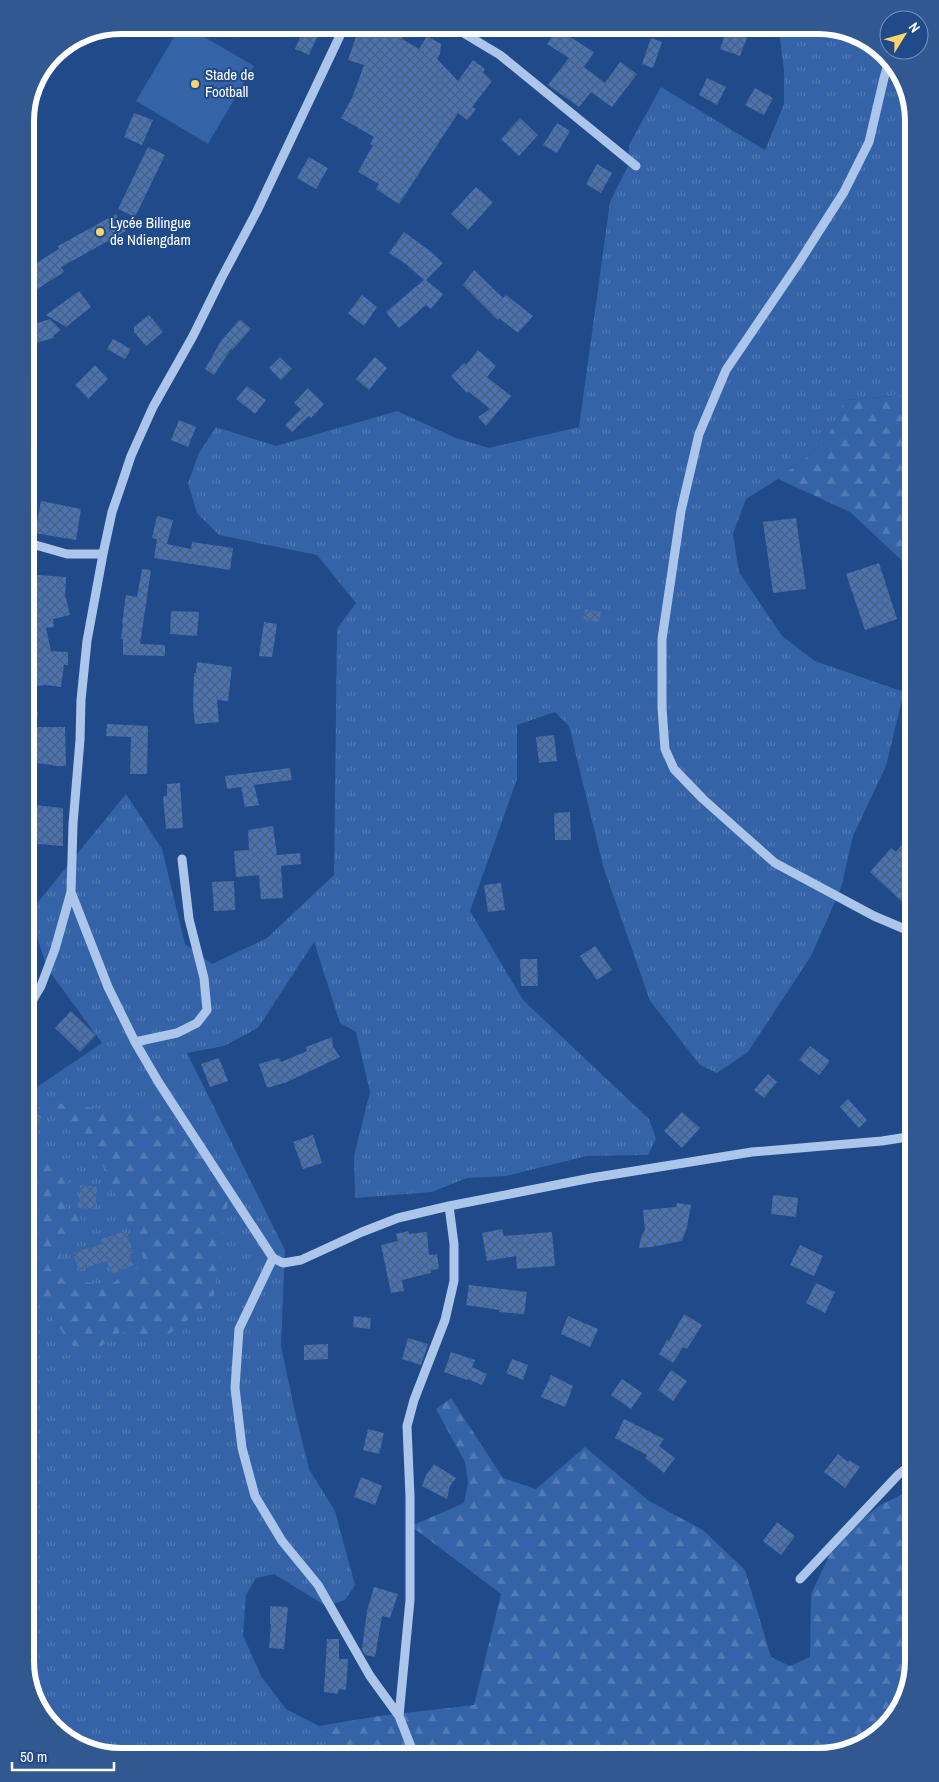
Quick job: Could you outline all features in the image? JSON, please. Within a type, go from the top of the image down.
[{"type":"street","points":[[34,998],[41,986],[52,958],[71,892],[73,824],[87,640],[112,512],[120,486],[153,407],[257,211],[341,34]]},
{"type":"street","points":[[465,34],[500,55],[636,166]]},
{"type":"street","points":[[887,68],[869,142],[844,192],[726,370],[699,434],[680,511],[662,639],[662,708],[665,749],[674,768],[703,799],[775,863],[874,916],[905,929]]},
{"type":"street","points":[[34,545],[67,554],[103,554]]},
{"type":"street","points":[[135,1042],[177,1033],[197,1023],[207,1010],[204,978],[189,919],[182,859]]},
{"type":"street","points":[[71,892],[108,986],[135,1042],[159,1083],[273,1258],[283,1263],[301,1260],[398,1218],[449,1206],[592,1178],[728,1156],[905,1137]]},
{"type":"street","points":[[399,1716],[410,1600],[410,1497],[407,1426],[414,1400],[445,1320],[454,1281],[454,1244],[449,1206]]},
{"type":"street","points":[[273,1258],[239,1329],[235,1388],[242,1448],[255,1496],[282,1541],[318,1585],[370,1676],[399,1716],[411,1748]]},
{"type":"street","points":[[800,1579],[905,1469]]},
{"type":"green space","name":"Stade de Football","points":[[176,34],[199,34],[254,66],[208,144],[136,101]]},
{"type":"green space","points":[[779,34],[824,34],[841,37],[862,45],[878,57],[904,104],[905,395],[848,400],[823,444],[778,479],[746,499],[733,534],[739,572],[782,636],[815,661],[904,692],[886,766],[853,836],[841,888],[811,956],[748,1052],[717,1073],[700,1065],[650,1001],[603,866],[569,726],[555,712],[517,725],[517,779],[470,911],[523,1000],[649,1119],[656,1139],[648,1155],[587,1156],[506,1176],[467,1178],[432,1192],[355,1198],[354,1156],[370,1092],[356,1032],[340,1023],[314,942],[258,1028],[224,1046],[187,1053],[285,1250],[281,1346],[309,1469],[335,1511],[355,1585],[345,1600],[326,1606],[274,1574],[256,1578],[246,1595],[243,1635],[261,1676],[286,1709],[319,1726],[347,1748],[115,1748],[88,1742],[77,1737],[59,1723],[45,1705],[35,1678],[34,1089],[102,1043],[47,968],[34,928],[34,907],[126,794],[162,849],[185,944],[212,964],[267,938],[334,875],[337,629],[356,603],[317,555],[219,535],[197,513],[188,483],[199,453],[216,427],[276,446],[397,411],[456,438],[489,448],[579,427],[610,202],[628,166],[629,145],[661,87],[765,150],[784,104],[784,70]]},
{"type":"green space","points":[[879,60],[894,77],[903,101]]},
{"type":"green space","points":[[905,395],[905,564],[850,512],[778,479],[823,444],[848,400]]},
{"type":"green space","points":[[34,1100],[173,1118],[229,1193],[213,1301],[164,1338],[120,1332],[96,1350],[74,1347],[34,1294],[34,1138],[39,1140],[65,1169],[68,1189],[66,1206],[87,1227],[70,1240],[62,1250],[61,1262],[67,1274],[79,1280],[110,1285],[121,1277],[137,1271],[143,1257],[100,1160],[83,1135],[56,1114],[34,1105]]},
{"type":"green space","points":[[451,1398],[503,1478],[536,1489],[585,1447],[649,1501],[703,1530],[745,1570],[771,1657],[790,1666],[810,1657],[811,1594],[837,1539],[880,1505],[905,1493],[905,1672],[901,1689],[891,1710],[867,1734],[835,1747],[347,1748],[319,1726],[379,1716],[474,1705],[501,1594],[411,1526],[464,1503],[468,1483],[465,1462],[436,1409]]},
{"type":"building","points":[[228,34],[240,34],[238,38]]},
{"type":"building","points":[[301,34],[318,34],[309,55],[295,49]]},
{"type":"building","points":[[357,34],[404,34],[402,39],[419,49],[427,36],[441,44],[440,54],[437,59],[458,81],[473,60],[485,69],[483,72],[492,81],[472,107],[476,109],[467,120],[458,113],[399,204],[376,189],[379,184],[358,172],[373,145],[370,144],[374,137],[341,118],[352,98],[364,65],[348,60]]},
{"type":"building","points":[[554,34],[565,34],[594,52],[584,67],[605,83],[620,62],[637,74],[612,107],[591,92],[579,107],[548,85],[569,58],[547,44]]},
{"type":"building","points":[[726,34],[737,34],[747,38],[740,56],[720,49]]},
{"type":"building","points":[[651,38],[662,42],[653,68],[642,64]]},
{"type":"building","points":[[707,78],[726,87],[717,105],[699,95]]},
{"type":"building","points":[[755,88],[773,98],[764,115],[745,105]]},
{"type":"building","points":[[134,113],[153,120],[142,145],[124,137]]},
{"type":"building","points":[[520,118],[538,135],[519,156],[501,139]]},
{"type":"building","points":[[557,123],[570,131],[557,153],[543,145]]},
{"type":"building","points":[[148,147],[165,155],[135,217],[118,209]]},
{"type":"building","points":[[309,157],[328,168],[316,189],[297,178]]},
{"type":"building","points":[[597,164],[612,173],[601,193],[586,184]]},
{"type":"building","points":[[476,187],[493,202],[468,230],[451,214]]},
{"type":"building","points":[[116,214],[126,231],[61,267],[64,272],[34,291],[34,264],[59,249],[58,246]]},
{"type":"building","points":[[404,232],[443,263],[426,280],[443,294],[431,309],[426,305],[399,328],[386,312],[424,280],[406,264],[389,253]]},
{"type":"building","points":[[474,270],[503,298],[506,295],[533,316],[518,333],[499,318],[498,320],[463,285]]},
{"type":"building","points":[[79,291],[91,307],[66,327],[46,315]]},
{"type":"building","points":[[362,295],[377,307],[364,326],[348,313]]},
{"type":"building","points":[[149,315],[163,332],[146,346],[134,332],[134,327]]},
{"type":"building","points":[[50,319],[61,330],[53,336],[54,338],[34,344],[34,324]]},
{"type":"building","points":[[240,319],[251,329],[231,349],[214,375],[205,369],[221,341]]},
{"type":"building","points":[[113,339],[131,349],[125,359],[107,349]]},
{"type":"building","points":[[478,350],[496,366],[487,377],[511,396],[486,426],[478,417],[490,409],[469,392],[467,393],[451,376],[464,363],[466,365]]},
{"type":"building","points":[[280,357],[292,369],[281,380],[269,368]]},
{"type":"building","points":[[375,357],[387,368],[369,390],[356,379]]},
{"type":"building","points":[[95,365],[108,379],[88,399],[75,385]]},
{"type":"building","points":[[247,386],[266,400],[255,414],[236,399]]},
{"type":"building","points":[[308,388],[324,404],[311,418],[309,416],[292,432],[285,425],[301,409],[294,403]]},
{"type":"building","points":[[179,420],[196,427],[188,447],[171,440]]},
{"type":"building","points":[[41,501],[81,509],[76,540],[35,533]]},
{"type":"building","points":[[157,516],[173,520],[167,544],[191,549],[192,542],[233,548],[230,570],[154,558],[157,539],[152,538]]},
{"type":"building","points":[[796,518],[806,589],[773,593],[763,522]]},
{"type":"building","points":[[879,563],[897,619],[865,630],[846,574]]},
{"type":"building","points":[[142,569],[151,570],[140,644],[165,645],[165,656],[123,655],[123,639],[121,639],[126,595],[137,597]]},
{"type":"building","points":[[34,575],[66,577],[65,598],[70,615],[53,619],[54,627],[46,628],[51,651],[68,652],[68,665],[64,665],[61,687],[46,685],[34,686]]},
{"type":"building","points":[[585,609],[601,612],[599,622],[583,619]]},
{"type":"building","points":[[171,611],[199,612],[197,636],[170,634]]},
{"type":"building","points":[[264,622],[277,624],[272,657],[259,656]]},
{"type":"building","points":[[197,662],[232,667],[228,701],[217,700],[219,722],[195,724],[193,706],[194,673],[196,673]]},
{"type":"building","points":[[34,711],[38,712],[36,727],[65,727],[66,766],[34,763]]},
{"type":"building","points":[[107,724],[148,726],[147,774],[130,774],[131,737],[106,736]]},
{"type":"building","points":[[554,735],[557,761],[539,763],[536,737]]},
{"type":"building","points":[[290,768],[292,780],[254,785],[259,805],[245,807],[241,787],[227,789],[225,776]]},
{"type":"building","points":[[180,783],[183,828],[166,829],[163,796],[167,796],[167,784]]},
{"type":"building","points":[[34,805],[63,808],[63,846],[34,844]]},
{"type":"building","points":[[570,812],[571,840],[555,840],[554,813]]},
{"type":"building","points":[[273,826],[277,855],[300,853],[301,864],[281,866],[283,898],[261,899],[259,875],[236,877],[234,851],[249,850],[248,830]]},
{"type":"building","points":[[905,840],[905,905],[870,872],[891,848],[896,852]]},
{"type":"building","points":[[234,881],[235,910],[214,911],[212,882]]},
{"type":"building","points":[[501,883],[505,910],[488,912],[484,885]]},
{"type":"building","points":[[595,946],[612,970],[597,980],[580,956]]},
{"type":"building","points":[[520,959],[537,959],[538,986],[521,986]]},
{"type":"building","points":[[71,1011],[96,1035],[80,1052],[55,1028]]},
{"type":"building","points":[[332,1037],[333,1047],[340,1057],[287,1082],[267,1088],[259,1064],[279,1058],[281,1062],[307,1051],[306,1047]]},
{"type":"building","points":[[810,1046],[830,1061],[819,1075],[799,1060]]},
{"type":"building","points":[[219,1058],[228,1081],[210,1087],[201,1064]]},
{"type":"building","points":[[768,1074],[777,1082],[764,1098],[754,1090]]},
{"type":"building","points":[[848,1099],[867,1120],[859,1128],[840,1107]]},
{"type":"building","points":[[34,1111],[43,1118],[34,1130]]},
{"type":"building","points":[[682,1112],[700,1128],[682,1148],[664,1131]]},
{"type":"building","points":[[313,1135],[322,1163],[303,1169],[293,1142]]},
{"type":"building","points":[[80,1185],[97,1187],[95,1209],[78,1208]]},
{"type":"building","points":[[773,1195],[798,1198],[796,1217],[771,1214]]},
{"type":"building","points":[[677,1203],[691,1205],[682,1241],[639,1248],[641,1237],[645,1230],[643,1210],[676,1207]]},
{"type":"building","points":[[502,1229],[504,1236],[552,1232],[555,1266],[517,1269],[516,1256],[487,1261],[482,1233]]},
{"type":"building","points":[[127,1231],[133,1253],[129,1254],[134,1265],[112,1274],[107,1261],[79,1270],[73,1253],[102,1244],[101,1239]]},
{"type":"building","points":[[408,1231],[409,1234],[427,1232],[429,1255],[437,1254],[439,1269],[431,1270],[431,1273],[402,1280],[404,1291],[391,1293],[381,1245],[398,1241],[396,1234]]},
{"type":"building","points":[[800,1245],[823,1256],[814,1276],[790,1265]]},
{"type":"building","points":[[816,1283],[835,1292],[825,1313],[806,1303]]},
{"type":"building","points":[[469,1285],[527,1292],[524,1314],[499,1312],[499,1310],[466,1305]]},
{"type":"building","points":[[684,1314],[702,1325],[687,1349],[683,1347],[673,1363],[659,1354],[667,1340],[669,1341]]},
{"type":"building","points":[[354,1316],[371,1318],[370,1329],[353,1327]]},
{"type":"building","points":[[568,1316],[598,1329],[590,1347],[561,1334]]},
{"type":"building","points":[[408,1338],[428,1344],[421,1365],[402,1359]]},
{"type":"building","points":[[328,1344],[328,1359],[304,1360],[304,1345]]},
{"type":"building","points":[[451,1352],[475,1360],[472,1367],[487,1374],[482,1385],[444,1372]]},
{"type":"building","points":[[512,1359],[528,1365],[523,1380],[506,1373]]},
{"type":"building","points":[[671,1370],[687,1381],[673,1401],[658,1390]]},
{"type":"building","points":[[551,1375],[573,1386],[565,1407],[541,1397]]},
{"type":"building","points":[[622,1379],[642,1393],[631,1409],[611,1395]]},
{"type":"building","points":[[624,1419],[664,1439],[659,1446],[675,1458],[664,1473],[645,1458],[647,1455],[615,1438]]},
{"type":"building","points":[[368,1429],[384,1433],[379,1454],[363,1450]]},
{"type":"building","points":[[838,1454],[848,1462],[849,1460],[860,1467],[845,1488],[824,1472]]},
{"type":"building","points":[[434,1464],[456,1478],[450,1486],[447,1499],[422,1486],[426,1475]]},
{"type":"building","points":[[361,1477],[382,1486],[375,1505],[354,1497]]},
{"type":"building","points":[[777,1522],[795,1536],[781,1555],[763,1541]]},
{"type":"building","points":[[374,1587],[398,1594],[390,1618],[382,1616],[375,1657],[365,1655],[362,1649],[367,1611]]},
{"type":"building","points":[[270,1606],[288,1607],[284,1649],[269,1648]]},
{"type":"building","points":[[327,1639],[339,1639],[339,1659],[348,1659],[346,1690],[339,1689],[338,1694],[324,1692]]},
{"type":"place","name":"Stade de Football","points":[[195,84]]},
{"type":"place","name":"Lycée Bilingue de Ndiengdam","points":[[100,232]]}]
